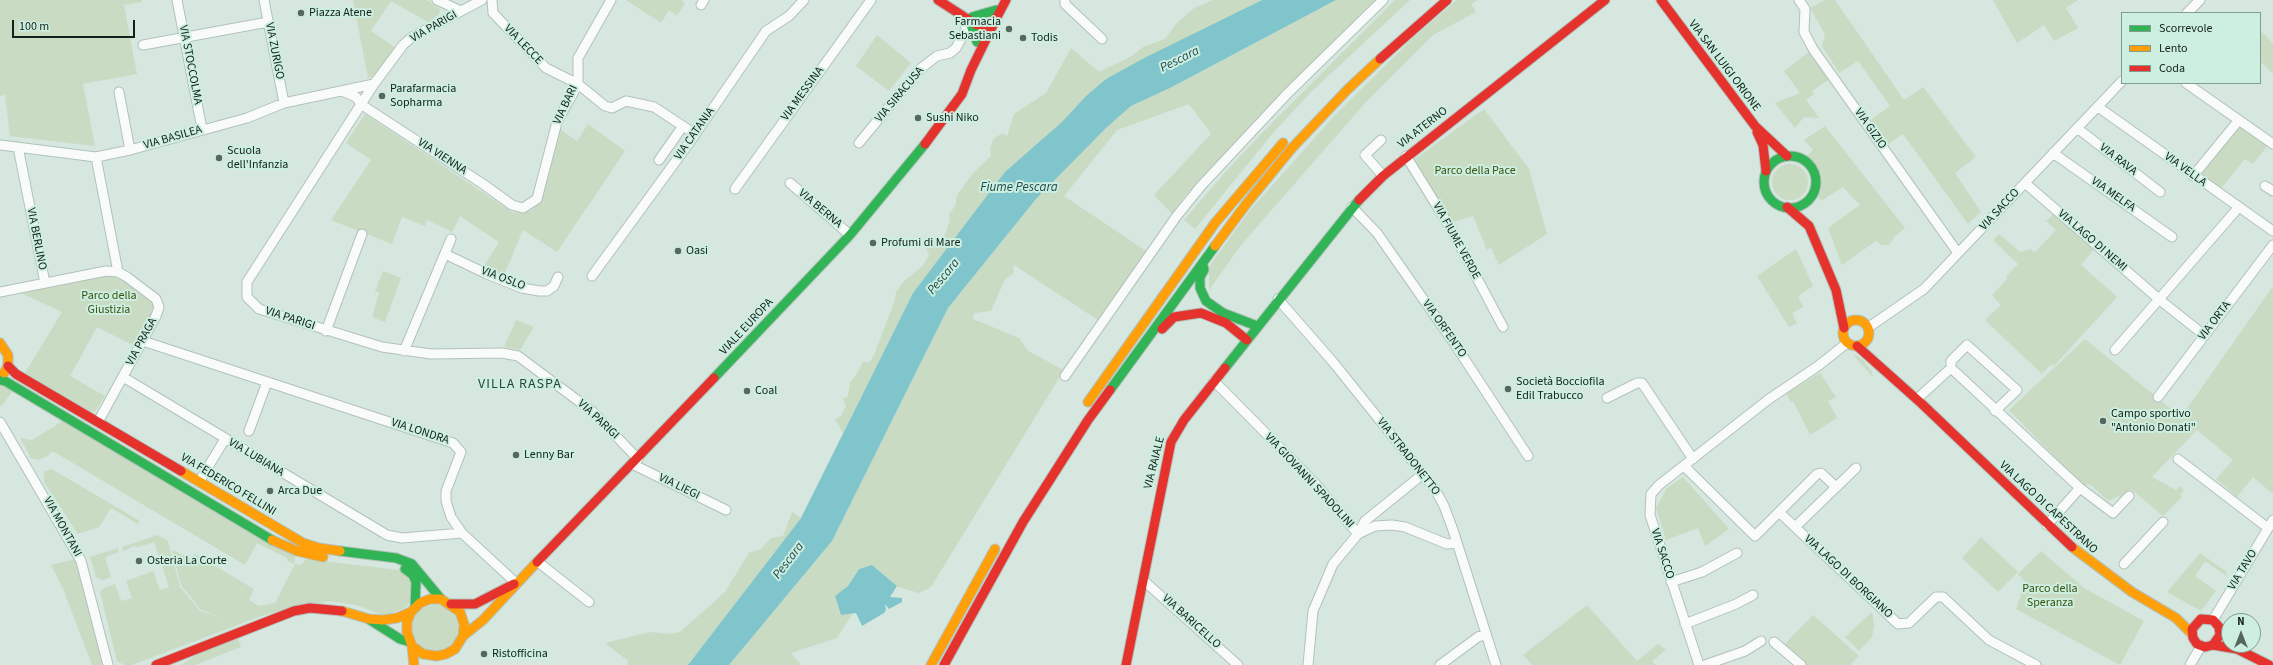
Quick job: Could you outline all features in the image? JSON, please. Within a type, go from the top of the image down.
[{"type":"main road","points":[[938,0],[969,17],[977,25],[985,27]]},
{"type":"main road","name":"VIALE EUROPA","points":[[463,636],[484,620],[516,583],[635,461],[850,235],[933,133],[962,94],[971,70],[997,14],[1006,0]]},
{"type":"main road","points":[[944,665],[1023,522],[1088,420],[1247,203],[1292,148],[1347,90],[1404,37],[1447,0]]},
{"type":"main road","name":"VIA ATERNO","points":[[1278,299],[1352,207],[1383,176],[1406,156],[1605,0]]},
{"type":"main road","name":"VIA SAN LUIGI ORIONE","points":[[1661,0],[1755,126],[1787,156]]},
{"type":"main road","points":[[969,17],[997,14]]},
{"type":"main road","points":[[985,27],[997,14]]},
{"type":"main road","points":[[969,17],[977,42]]},
{"type":"main road","points":[[985,27],[987,37]]},
{"type":"main road","name":"VIALE EUROPA","points":[[971,70],[977,42],[985,27]]},
{"type":"main road","name":"VIA SAN LUIGI ORIONE","points":[[1755,126],[1762,145],[1766,171]]},
{"type":"main road","points":[[1082,411],[1215,223],[1249,181],[1290,135]]},
{"type":"main road","points":[[1809,226],[1810,198],[1816,184],[1812,168],[1799,158],[1787,156],[1775,161],[1766,171],[1764,179],[1767,193],[1776,203],[1787,207],[1796,213],[1809,226],[1836,290],[1844,328],[1843,336],[1847,343],[1857,346],[1868,340],[1869,328],[1860,320],[1836,290]]},
{"type":"main road","points":[[1787,207],[1803,204],[1810,198]]},
{"type":"main road","points":[[1203,263],[1204,270],[1200,277],[1200,288],[1206,301],[1223,313],[1257,326]]},
{"type":"main road","name":"VIA RAIALE","points":[[1126,665],[1164,469],[1171,442],[1184,420],[1278,299]]},
{"type":"main road","points":[[1153,331],[1162,329],[1174,317],[1202,313],[1226,323],[1246,340]]},
{"type":"main road","points":[[1844,328],[1849,322],[1860,320]]},
{"type":"main road","name":"VIA LAGO DI CAPESTRANO","points":[[1868,340],[1878,364]]},
{"type":"main road","points":[[0,343],[8,355],[8,366],[0,378]]},
{"type":"main road","name":"VIA LAGO DI CAPESTRANO","points":[[1857,346],[1917,399],[2047,525],[2102,572],[2176,618],[2192,634]]},
{"type":"main road","name":"VIA FEDERICO FELLINI","points":[[8,366],[16,374],[286,534],[311,546],[405,561],[418,570],[441,599]]},
{"type":"main road","name":"VIA FEDERICO FELLINI","points":[[0,378],[283,545],[308,554],[390,565],[409,571],[416,582],[413,609]]},
{"type":"main road","points":[[931,665],[999,541]]},
{"type":"main road","name":"VIALE EUROPA","points":[[451,604],[475,604],[516,583]]},
{"type":"main road","points":[[369,619],[390,619],[413,609],[424,601],[441,599],[451,604],[462,616],[464,628],[463,636],[455,649],[441,656],[429,665]]},
{"type":"main road","points":[[156,665],[294,611],[310,608],[346,611],[369,619],[400,639],[411,644],[423,654],[441,656]]},
{"type":"main road","points":[[413,609],[406,627],[411,644],[414,665]]},
{"type":"main road","name":"VIA LAGO DI CAPESTRANO","points":[[2176,618],[2197,622]]},
{"type":"main road","points":[[2213,645],[2219,639],[2221,631],[2213,620],[2205,618],[2197,622],[2192,634],[2195,641],[2201,646],[2221,646]]},
{"type":"main road","points":[[2246,653],[2269,665]]},
{"type":"street","name":"VIA STOCCOLMA","points":[[177,0],[202,130]]},
{"type":"street","name":"VIA ZURIGO","points":[[264,0],[284,103]]},
{"type":"street","points":[[437,0],[461,11]]},
{"type":"street","points":[[492,0],[493,13]]},
{"type":"street","name":"VIA BARI","points":[[523,208],[537,199],[556,122],[578,84],[578,58],[611,0]]},
{"type":"street","name":"VIA CATANIA","points":[[592,276],[695,134],[766,31],[789,16],[803,0]]},
{"type":"street","name":"VIA MESSINA","points":[[735,188],[871,0]]},
{"type":"street","points":[[1065,0],[1065,4],[1102,39]]},
{"type":"street","points":[[1065,376],[1176,217],[1201,186],[1288,93],[1383,0]]},
{"type":"street","name":"VIA GIZIO","points":[[1799,0],[1805,9],[1804,32],[1813,49],[1958,253]]},
{"type":"street","points":[[2188,12],[2200,0]]},
{"type":"street","name":"VIA PARIGI","points":[[480,1],[412,37],[403,45],[374,84],[248,282],[246,290],[247,297],[251,303],[259,309],[326,331],[382,347],[432,354],[502,353],[518,356],[592,411],[635,461]]},
{"type":"street","name":"VIA LECCE","points":[[480,1],[546,68],[578,84],[606,106],[612,108],[626,101],[654,107],[695,134]]},
{"type":"street","name":"VIA SIRACUSA","points":[[859,143],[920,69],[937,56],[950,53],[956,48],[966,30],[969,17]]},
{"type":"street","points":[[143,45],[268,22]]},
{"type":"street","name":"VIA SACCO","points":[[1869,328],[1924,289],[2121,82]]},
{"type":"street","name":"VIA BASILEA","points":[[0,146],[96,157],[130,150],[247,118],[284,103],[374,84]]},
{"type":"street","points":[[2187,84],[2273,144]]},
{"type":"street","points":[[342,91],[356,97],[362,105]]},
{"type":"street","points":[[119,92],[130,150]]},
{"type":"street","name":"VIA VIENNA","points":[[362,105],[483,184],[512,205],[523,208]]},
{"type":"street","name":"VIA VELLA","points":[[2098,107],[2238,208],[2273,231]]},
{"type":"street","points":[[2193,176],[2239,120]]},
{"type":"street","points":[[659,160],[683,126]]},
{"type":"street","name":"VIA RAVA","points":[[2077,128],[2160,192]]},
{"type":"street","points":[[1382,140],[1365,155],[1383,176]]},
{"type":"street","name":"VIA BERLINO","points":[[18,147],[45,283],[106,271],[118,272]]},
{"type":"street","name":"VIA MELFA","points":[[2053,154],[2172,237]]},
{"type":"street","name":"VIA FIUME VERDE","points":[[1406,156],[1451,229],[1503,327]]},
{"type":"street","points":[[96,157],[118,272]]},
{"type":"street","name":"VIA LAGO DI NEMI","points":[[2025,183],[2160,300],[2204,335]]},
{"type":"street","points":[[477,192],[483,184]]},
{"type":"street","name":"VIA BERNA","points":[[790,184],[850,235]]},
{"type":"street","name":"VIA ORFENTO","points":[[1352,207],[1381,239],[1454,343],[1528,456]]},
{"type":"street","points":[[2115,350],[2160,300],[2238,208]]},
{"type":"street","points":[[326,331],[362,234]]},
{"type":"street","points":[[404,351],[451,239]]},
{"type":"street","name":"VIA ORTA","points":[[2158,397],[2273,245]]},
{"type":"street","name":"VIA OSLO","points":[[445,254],[487,274],[522,288],[539,292],[547,291],[554,286],[558,277]]},
{"type":"street","name":"VIA PRAGA","points":[[98,422],[159,311],[158,303],[127,277],[118,272]]},
{"type":"street","points":[[0,292],[45,283]]},
{"type":"street","name":"VIA STRADONETTO","points":[[1278,299],[1333,362],[1423,474],[1444,506],[1496,665]]},
{"type":"street","name":"VIA LONDRA","points":[[143,341],[457,446],[460,455],[448,481],[446,501],[451,517],[462,533],[516,583]]},
{"type":"street","name":"VIA SACCO","points":[[1699,665],[1650,515],[1649,500],[1654,490],[1684,466],[1769,399],[1818,366],[1847,343]]},
{"type":"street","points":[[1995,411],[2017,390],[1967,346],[1951,361],[1951,368],[1995,411],[2080,488],[2113,513],[2129,496]]},
{"type":"street","points":[[1917,399],[1951,368]]},
{"type":"street","name":"VIA LUBIANA","points":[[123,377],[392,538],[462,533]]},
{"type":"street","points":[[249,431],[268,382]]},
{"type":"street","name":"VIA GIOVANNI SPADOLINI","points":[[1214,382],[1314,482],[1358,534],[1365,521],[1423,474]]},
{"type":"street","points":[[1607,398],[1637,383],[1642,383],[1693,459]]},
{"type":"street","name":"VIA MONTANI","points":[[0,422],[81,561],[108,665]]},
{"type":"street","points":[[200,482],[225,439]]},
{"type":"street","points":[[2178,459],[2271,524]]},
{"type":"street","name":"VIA LIEGI","points":[[635,461],[726,510]]},
{"type":"street","points":[[1684,466],[1754,536],[1817,474],[1821,473],[1836,487]]},
{"type":"street","name":"VIA LAGO DI BORGIANO","points":[[1795,527],[1856,468]]},
{"type":"street","points":[[2047,525],[2080,488]]},
{"type":"street","points":[[1375,512],[1381,525]]},
{"type":"street","name":"VIA LAGO DI BORGIANO","points":[[1779,512],[1898,624],[1909,623],[1936,597],[1943,597],[1989,640],[2036,665]]},
{"type":"street","points":[[2124,564],[2163,522]]},
{"type":"street","name":"VIA TAVO","points":[[2213,620],[2271,524]]},
{"type":"street","points":[[1308,665],[1313,611],[1334,564],[1358,534],[1375,526],[1381,525],[1405,527],[1447,544],[1457,543]]},
{"type":"street","points":[[1671,582],[1702,572],[1737,552]]},
{"type":"street","points":[[538,562],[589,602]]},
{"type":"street","name":"VIA BARICELLO","points":[[1143,580],[1238,665]]},
{"type":"street","points":[[1685,624],[1736,604],[1753,595]]},
{"type":"street","points":[[1440,665],[1478,637],[1486,634]]},
{"type":"street","points":[[1705,665],[1745,651],[1760,641]]},
{"type":"street","points":[[1774,642],[1801,665]]},
{"type":"street","points":[[2190,665],[2201,646]]},
{"type":"green space","points":[[0,0],[142,0],[142,2],[124,5],[137,74],[83,84],[95,146],[10,136],[5,95],[0,96]]},
{"type":"green space","points":[[353,0],[427,0],[440,9],[439,14],[428,22],[391,1],[371,31],[396,48],[378,75],[368,78]]},
{"type":"green space","points":[[626,0],[681,0],[685,3],[677,16],[669,10],[661,23]]},
{"type":"green space","points":[[1213,0],[1262,0],[1144,58],[1106,79],[1086,96],[913,293],[843,433],[835,420],[841,416],[846,406],[843,399],[848,396],[850,382],[856,375],[863,362],[870,362],[874,355],[895,300],[896,292],[904,281],[923,266],[929,255],[926,247],[942,239],[950,219],[949,215],[956,204],[957,195],[973,173],[991,156],[990,148],[994,138],[1003,133],[1007,136],[1014,114],[1046,93],[1071,48],[1099,72],[1132,56],[1143,47],[1165,39],[1176,24],[1194,8]]},
{"type":"green space","points":[[1336,0],[1379,0],[1187,193],[1172,214],[1154,195],[1211,134],[1189,104],[1117,130],[1064,196],[1152,255],[1104,324],[1014,265],[1013,274],[1005,279],[991,311],[974,313],[973,319],[1019,338],[1028,351],[1064,370],[931,587],[919,593],[898,587],[872,565],[859,569],[848,586],[835,597],[841,615],[853,613],[837,638],[791,653],[801,665],[729,665],[832,541],[948,308],[1036,199],[1106,128],[1131,106],[1170,88]]},
{"type":"green space","points":[[1395,0],[1410,0],[1310,93],[1273,133],[1195,229],[1184,220],[1228,169],[1267,128]]},
{"type":"green space","points":[[1457,0],[1478,0],[1471,4],[1476,12],[1433,35],[1366,102],[1242,244],[1209,290],[1209,267],[1250,210],[1337,113],[1413,38]]},
{"type":"green space","points":[[1825,0],[1835,0],[1904,100],[1923,87],[1976,157],[1955,173],[1981,212],[1968,224],[1903,134],[1888,144],[1871,120],[1890,106],[1858,61],[1839,73],[1822,46],[1825,34],[1810,8]]},
{"type":"green space","points":[[1993,0],[2078,0],[2066,8],[2078,28],[2054,41],[2044,25],[2017,43]]},
{"type":"green space","points":[[2261,31],[2273,43],[2273,74],[2261,62]]},
{"type":"green space","points":[[877,35],[911,63],[889,91],[856,66]]},
{"type":"green space","points":[[1809,52],[1830,79],[1812,91],[1814,94],[1806,100],[1819,118],[1804,117],[1795,128],[1775,103],[1800,93],[1784,71]]},
{"type":"green space","name":"Parco della Pace","points":[[1484,109],[1529,169],[1547,234],[1499,265],[1491,248],[1487,250],[1473,216],[1449,223],[1411,162]]},
{"type":"green space","points":[[365,114],[512,212],[522,213],[531,211],[537,205],[557,127],[577,141],[588,124],[625,151],[557,252],[523,230],[504,275],[484,266],[499,242],[460,216],[452,232],[427,220],[425,226],[402,217],[392,244],[331,220],[371,160],[346,143]]},
{"type":"green space","points":[[2240,125],[2268,145],[2253,164],[2245,159],[2219,191],[2199,177]]},
{"type":"green space","points":[[1825,126],[1905,228],[1895,236],[1889,245],[1882,245],[1876,241],[1842,265],[1828,228],[1860,205],[1843,187],[1821,201],[1818,197],[1821,190],[1821,174],[1807,156],[1813,150],[1804,140]]},
{"type":"green space","points":[[1790,164],[1800,167],[1805,172],[1808,182],[1805,192],[1800,197],[1790,200],[1780,197],[1775,192],[1772,182],[1775,172],[1780,167]]},
{"type":"green space","points":[[2053,214],[2094,249],[2081,265],[2117,297],[2054,366],[2051,364],[2042,374],[1985,320],[2001,305],[1992,295],[2008,278],[2006,276],[2018,264],[1993,240],[1999,234],[2020,252],[2030,249],[2035,252],[2056,230],[2046,221]]},
{"type":"green space","points":[[1796,249],[1813,286],[1798,296],[1803,307],[1792,313],[1797,323],[1789,327],[1757,276]]},
{"type":"green space","points":[[383,271],[401,278],[385,322],[372,317],[379,293],[375,291]]},
{"type":"green space","name":"Parco della Giustizia","points":[[108,275],[117,276],[153,303],[154,307],[148,323],[133,345],[97,327],[70,376],[105,396],[95,412],[90,411],[25,373],[62,312],[21,293]]},
{"type":"green space","points":[[2273,286],[2273,494],[2253,477],[2237,497],[2216,479],[2233,460],[2197,430],[2152,477],[2176,490],[2179,486],[2184,490],[2180,495],[2182,497],[2163,516],[2131,489],[2121,498],[2118,496],[2108,501],[2090,484],[2083,486],[2009,410],[2085,339],[2181,417]]},
{"type":"green space","points":[[516,320],[534,327],[520,350],[504,347]]},
{"type":"green space","points":[[1855,355],[1862,359],[1871,370],[1873,377],[1854,356]]},
{"type":"green space","points":[[1820,373],[1836,397],[1828,401],[1837,418],[1810,435],[1793,401],[1791,402],[1787,395],[1788,392]]},
{"type":"green space","points":[[0,384],[14,389],[1,407],[0,404]]},
{"type":"green space","points":[[63,421],[295,556],[295,564],[287,561],[287,558],[257,543],[245,565],[56,453],[51,452],[48,456],[38,460],[31,458],[20,438],[32,440]]},
{"type":"green space","points":[[51,469],[140,521],[138,524],[111,508],[99,527],[78,534],[44,482],[44,472]]},
{"type":"green space","points":[[1683,477],[1729,529],[1705,546],[1698,528],[1666,540],[1656,508],[1667,488]]},
{"type":"green space","points":[[792,512],[801,518],[688,665],[627,665],[628,661],[605,643],[650,632],[670,634],[680,632],[725,592],[749,553],[761,549],[771,538],[783,536]]},
{"type":"green space","points":[[158,535],[168,541],[180,587],[200,611],[226,619],[201,610],[181,585],[172,550],[190,558],[195,554],[254,589],[249,600],[259,606],[275,603],[295,564],[301,565],[306,559],[398,570],[399,568],[411,578],[410,602],[406,607],[385,616],[356,605],[328,601],[264,615],[132,665],[125,665],[117,661],[100,592],[104,588],[115,584],[121,601],[132,598],[126,581],[153,571],[160,590],[169,587],[154,542],[139,547],[133,546],[124,551],[122,547]]},
{"type":"green space","points":[[1981,537],[2018,572],[1998,592],[1962,558]]},
{"type":"green space","points":[[118,548],[119,552],[105,557],[111,577],[102,580],[96,577],[90,557]]},
{"type":"green space","name":"Parco della Speranza","points":[[2041,551],[2084,588],[2144,621],[2120,665],[2016,609],[2025,582],[2018,574]]},
{"type":"green space","points":[[2200,553],[2227,572],[2226,576],[2205,561],[2195,576],[2216,591],[2201,611],[2167,592]]},
{"type":"green space","points":[[77,559],[93,614],[103,665],[92,665],[63,589],[51,565]]},
{"type":"green space","points":[[435,605],[448,609],[454,615],[458,628],[454,641],[448,647],[435,651],[422,647],[416,641],[412,628],[416,615],[422,609]]},
{"type":"green space","points":[[1587,605],[1637,661],[1658,644],[1666,650],[1652,661],[1655,665],[1532,665],[1523,655]]},
{"type":"green space","points":[[1872,612],[1874,626],[1872,637],[1859,651],[1845,637]]},
{"type":"green space","points":[[1813,615],[1859,656],[1850,665],[1804,665],[1783,646]]},
{"type":"green space","points":[[238,638],[241,647],[195,665],[181,665],[198,654]]},
{"type":"water","name":"Fiume Pescara","points":[[1262,0],[1336,0],[1170,88],[1131,106],[1106,128],[1036,199],[948,308],[832,541],[729,665],[688,665],[801,518],[913,293],[1005,172],[1062,122],[1086,96],[1106,79],[1144,58]]},
{"type":"water","points":[[872,565],[897,586],[890,597],[902,598],[902,602],[889,609],[885,604],[886,610],[884,613],[862,626],[856,613],[841,615],[835,596],[848,586],[859,569]]},
{"type":"traffic: fast","points":[[972,17],[996,10]]},
{"type":"traffic: fast","points":[[969,19],[977,42]]},
{"type":"traffic: fast","points":[[714,378],[850,235],[925,144]]},
{"type":"traffic: fast","points":[[1790,156],[1800,158],[1808,164],[1814,172],[1816,182],[1814,192],[1808,200],[1800,206],[1790,208],[1780,206],[1772,200],[1766,192],[1764,182],[1766,172],[1772,164],[1780,158],[1790,156]]},
{"type":"traffic: fast","points":[[1225,368],[1359,200]]},
{"type":"traffic: fast","points":[[1110,390],[1215,246]]},
{"type":"traffic: fast","points":[[1203,265],[1204,270],[1200,277],[1200,288],[1206,301],[1223,313],[1257,326]]},
{"type":"traffic: fast","points":[[0,380],[5,381],[272,540]]},
{"type":"traffic: fast","points":[[340,551],[396,558],[412,564],[441,599]]},
{"type":"traffic: fast","points":[[405,569],[413,575],[416,582],[415,607]]},
{"type":"traffic: fast","points":[[370,620],[400,639],[410,642]]},
{"type":"traffic: slow","points":[[1215,246],[1247,203],[1292,148],[1347,90],[1380,59]]},
{"type":"traffic: slow","points":[[1088,402],[1215,223],[1283,143]]},
{"type":"traffic: slow","points":[[1856,320],[1865,324],[1869,333],[1865,342],[1856,346],[1847,342],[1843,333],[1847,324],[1856,320]]},
{"type":"traffic: slow","points":[[0,343],[8,355],[8,366],[4,373]]},
{"type":"traffic: slow","points":[[181,471],[303,543],[319,548],[340,551]]},
{"type":"traffic: slow","points":[[272,540],[297,551],[323,557]]},
{"type":"traffic: slow","points":[[2072,547],[2132,592],[2176,618],[2192,634]]},
{"type":"traffic: slow","points":[[931,665],[995,549]]},
{"type":"traffic: slow","points":[[463,636],[464,624],[460,612],[441,599],[430,599],[420,603],[411,612],[407,622],[407,632],[412,646],[423,654],[437,656],[446,654],[455,649],[463,636],[483,620],[537,562]]},
{"type":"traffic: slow","points":[[342,611],[369,619],[383,620],[397,618],[411,612]]},
{"type":"traffic: slow","points":[[412,646],[414,665]]},
{"type":"traffic: jam","points":[[938,0],[977,25],[985,27],[997,17],[1006,0]]},
{"type":"traffic: jam","points":[[1380,59],[1447,0]]},
{"type":"traffic: jam","points":[[1359,200],[1383,176],[1605,0]]},
{"type":"traffic: jam","points":[[1661,0],[1755,126],[1787,156]]},
{"type":"traffic: jam","points":[[925,144],[962,94],[971,70],[997,17]]},
{"type":"traffic: jam","points":[[1757,132],[1763,145],[1766,171]]},
{"type":"traffic: jam","points":[[1787,207],[1809,226],[1836,290],[1844,328]]},
{"type":"traffic: jam","points":[[1162,329],[1174,317],[1201,313],[1226,323],[1247,340]]},
{"type":"traffic: jam","points":[[1857,346],[1922,404],[2072,547]]},
{"type":"traffic: jam","points":[[8,366],[16,374],[181,471]]},
{"type":"traffic: jam","points":[[1126,665],[1171,442],[1184,420],[1225,368]]},
{"type":"traffic: jam","points":[[537,562],[714,378]]},
{"type":"traffic: jam","points":[[944,665],[1023,522],[1088,420],[1110,390]]},
{"type":"traffic: jam","points":[[451,604],[475,604],[514,584]]},
{"type":"traffic: jam","points":[[156,665],[294,611],[310,608],[342,611]]},
{"type":"traffic: jam","points":[[2213,645],[2220,635],[2219,627],[2213,620],[2201,619],[2192,629],[2193,638],[2197,644],[2205,647],[2213,645],[2237,649],[2269,665]]},
{"type":"place","name":"Piazza Atene","points":[[301,13]]},
{"type":"place","name":"Farmacia Sebastiani","points":[[1009,29]]},
{"type":"place","name":"Todis","points":[[1023,38]]},
{"type":"place","name":"Parafarmacia Sopharma","points":[[382,96]]},
{"type":"place","name":"Sushi Niko","points":[[918,118]]},
{"type":"place","name":"Scuola dell'Infanzia","points":[[219,158]]},
{"type":"place","name":"Profumi di Mare","points":[[873,243]]},
{"type":"place","name":"Oasi","points":[[678,251]]},
{"type":"place","name":"Società Bocciofila Edil Trabucco","points":[[1508,389]]},
{"type":"place","name":"Coal","points":[[747,391]]},
{"type":"place","name":"Campo sportivo \"Antonio Donati\"","points":[[2103,421]]},
{"type":"place","name":"Lenny Bar","points":[[516,455]]},
{"type":"place","name":"Arca Due","points":[[270,491]]},
{"type":"place","name":"Osteria La Corte","points":[[139,561]]},
{"type":"place","name":"Ristofficina","points":[[484,654]]},
{"type":"district","name":"VILLA RASPA","points":[[520,385]]},
{"type":"water label","name":"Pescara","points":[[1180,60]]},
{"type":"water label","name":"Pescara","points":[[944,277]]},
{"type":"water label","name":"Pescara","points":[[789,561]]}]
